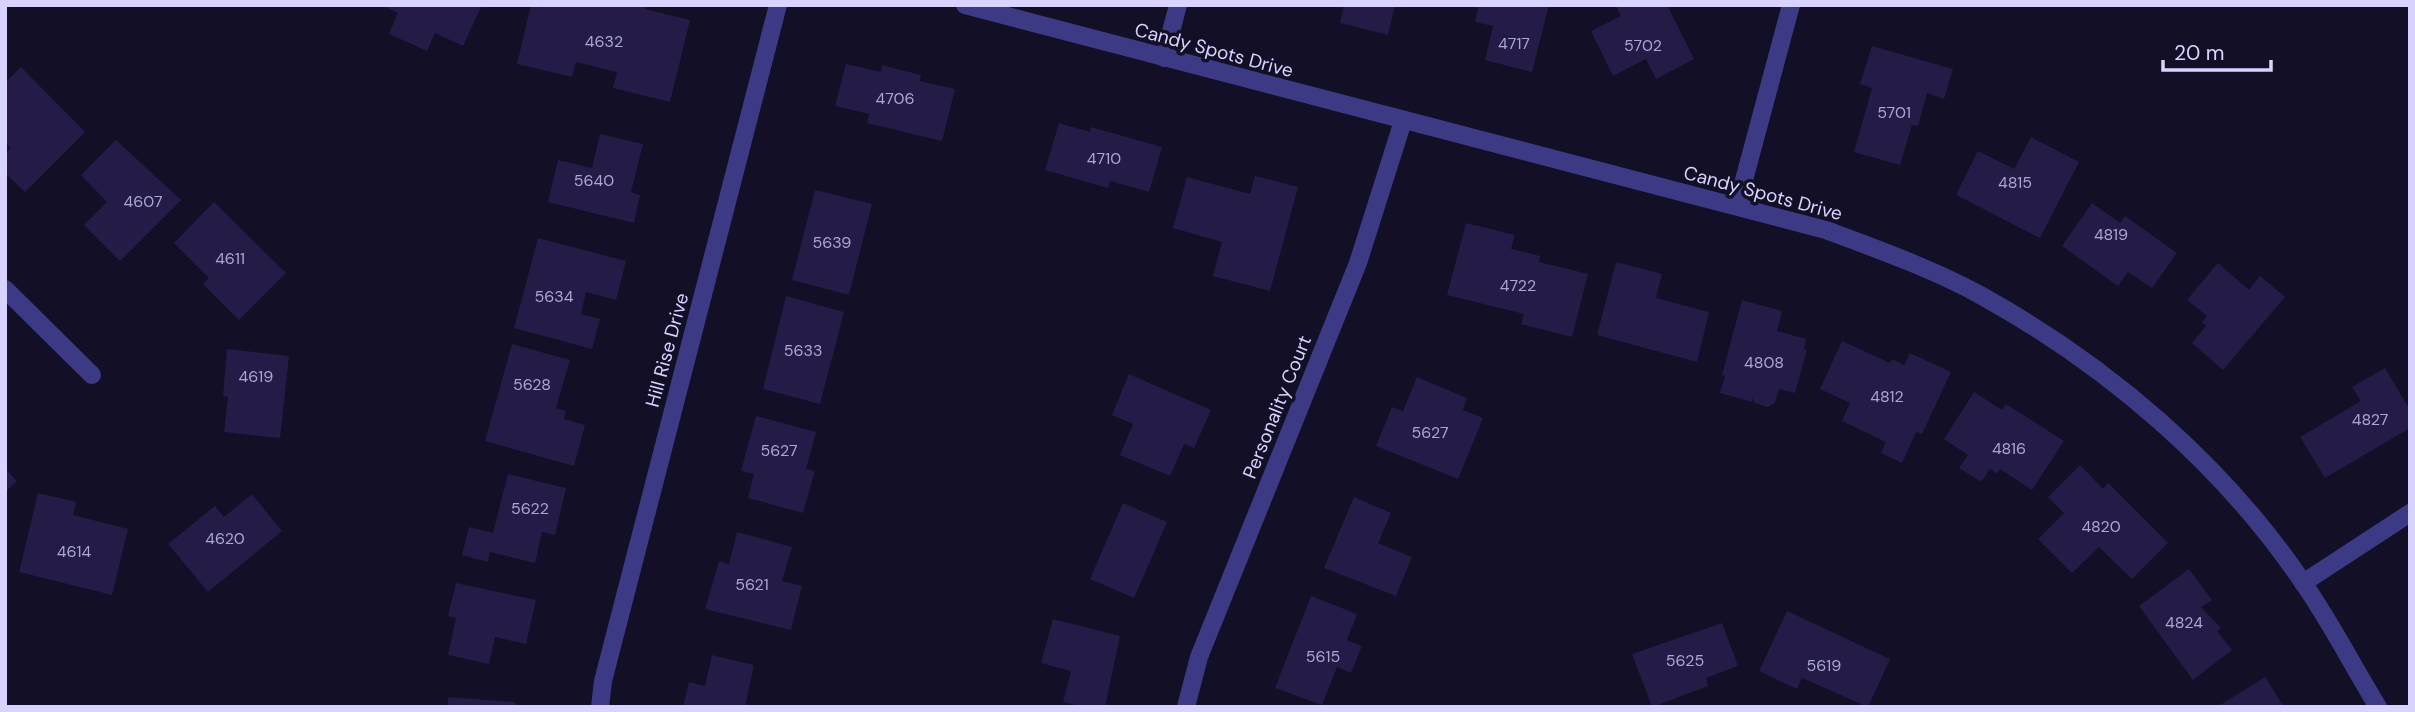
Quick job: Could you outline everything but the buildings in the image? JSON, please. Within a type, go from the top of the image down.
[{"type":"street","name":"Hill Rise Drive","points":[[600,707],[603,681],[778,5]]},
{"type":"street","name":"Candy Spots Drive","points":[[965,5],[1826,230],[1905,260],[1980,295],[2054,338],[2120,388],[2172,432],[2231,491],[2304,583],[2378,707]]},
{"type":"street","points":[[1164,58],[1178,5]]},
{"type":"street","points":[[1737,206],[1790,5]]},
{"type":"street","name":"Personality Court","points":[[1186,707],[1199,657],[1358,263],[1403,121]]},
{"type":"street","points":[[5,289],[92,375]]},
{"type":"street","points":[[2304,583],[2410,513]]}]
